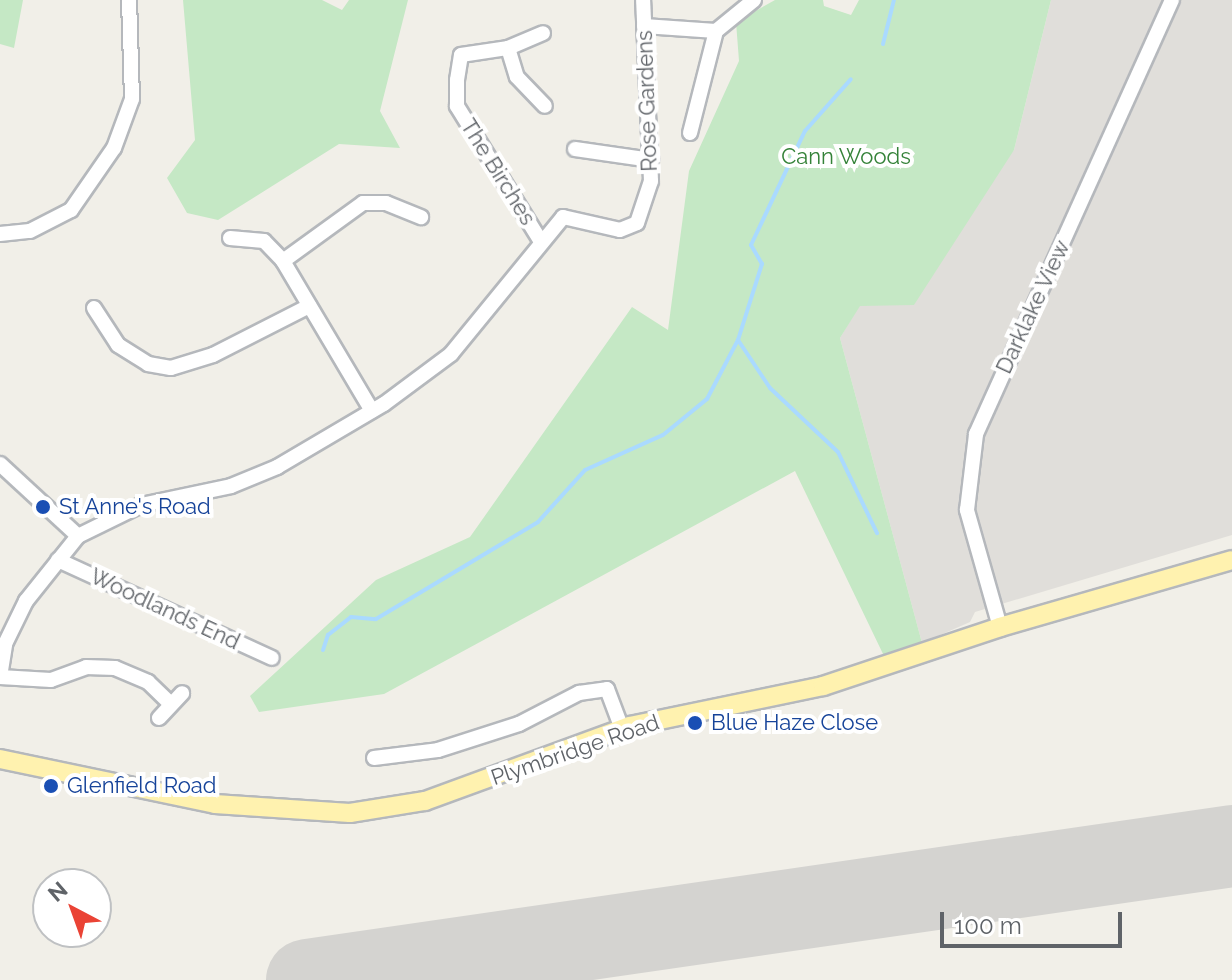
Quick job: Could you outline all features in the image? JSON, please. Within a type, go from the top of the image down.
[{"type":"main road","name":"Plymbridge Road","points":[[0,759],[215,804],[350,813],[425,801],[622,729],[823,686],[1000,627],[1232,560]]},
{"type":"street","points":[[0,234],[30,231],[71,210],[114,148],[132,99],[129,0]]},
{"type":"street","name":"Rose Gardens","points":[[540,240],[563,217],[620,230],[637,223],[647,202],[651,160],[643,0]]},
{"type":"street","points":[[690,133],[716,31],[754,0]]},
{"type":"street","name":"Darklake View","points":[[1000,627],[967,510],[976,434],[1172,0]]},
{"type":"street","points":[[644,26],[716,31]]},
{"type":"street","name":"The Birches","points":[[540,240],[457,106],[461,55],[508,48],[543,33]]},
{"type":"street","points":[[508,48],[517,77],[545,106]]},
{"type":"street","points":[[575,149],[651,160]]},
{"type":"street","points":[[283,261],[363,203],[386,203],[421,217]]},
{"type":"street","points":[[230,238],[264,241],[283,261],[372,411]]},
{"type":"street","points":[[170,703],[148,682],[115,668],[86,667],[51,680],[0,677],[2,643],[26,601],[78,536],[141,505],[231,486],[277,467],[372,411],[451,354],[540,240]]},
{"type":"street","points":[[94,308],[118,345],[148,364],[171,368],[213,355],[309,306]]},
{"type":"street","points":[[0,464],[78,536]]},
{"type":"street","name":"Woodlands End","points":[[58,560],[272,658]]},
{"type":"street","points":[[374,758],[438,750],[519,724],[579,693],[607,689],[622,729]]},
{"type":"street","points":[[159,718],[182,693]]},
{"type":"shaded area","points":[[1051,0],[1232,0],[1232,535],[975,612],[970,622],[922,643],[840,338],[859,306],[1014,150]]},
{"type":"green space","points":[[0,0],[23,0],[14,48],[0,44]]},
{"type":"green space","points":[[183,0],[322,0],[342,10],[349,0],[408,0],[380,111],[400,148],[339,144],[218,220],[187,213],[167,178],[195,140]]},
{"type":"green space","name":"Cann Woods","points":[[775,0],[823,0],[824,6],[851,15],[859,0],[1051,0],[1014,150],[914,305],[860,306],[840,338],[922,643],[884,656],[795,471],[384,694],[259,712],[250,696],[376,580],[470,537],[632,307],[668,330],[689,171],[739,61],[736,22]]},
{"type":"waterway","points":[[883,44],[894,0]]},
{"type":"waterway","points":[[323,650],[328,635],[351,617],[376,619],[538,522],[585,470],[663,435],[707,399],[738,340],[762,264],[751,245],[805,131],[851,79]]},
{"type":"waterway","points":[[738,340],[770,388],[838,452],[877,533]]},
{"type":"runway","points":[[307,980],[1232,846]]},
{"type":"place","name":"St Anne's Road","points":[[43,507]]},
{"type":"place","name":"Blue Haze Close","points":[[695,723]]},
{"type":"place","name":"Glenfield Road","points":[[51,786]]}]
